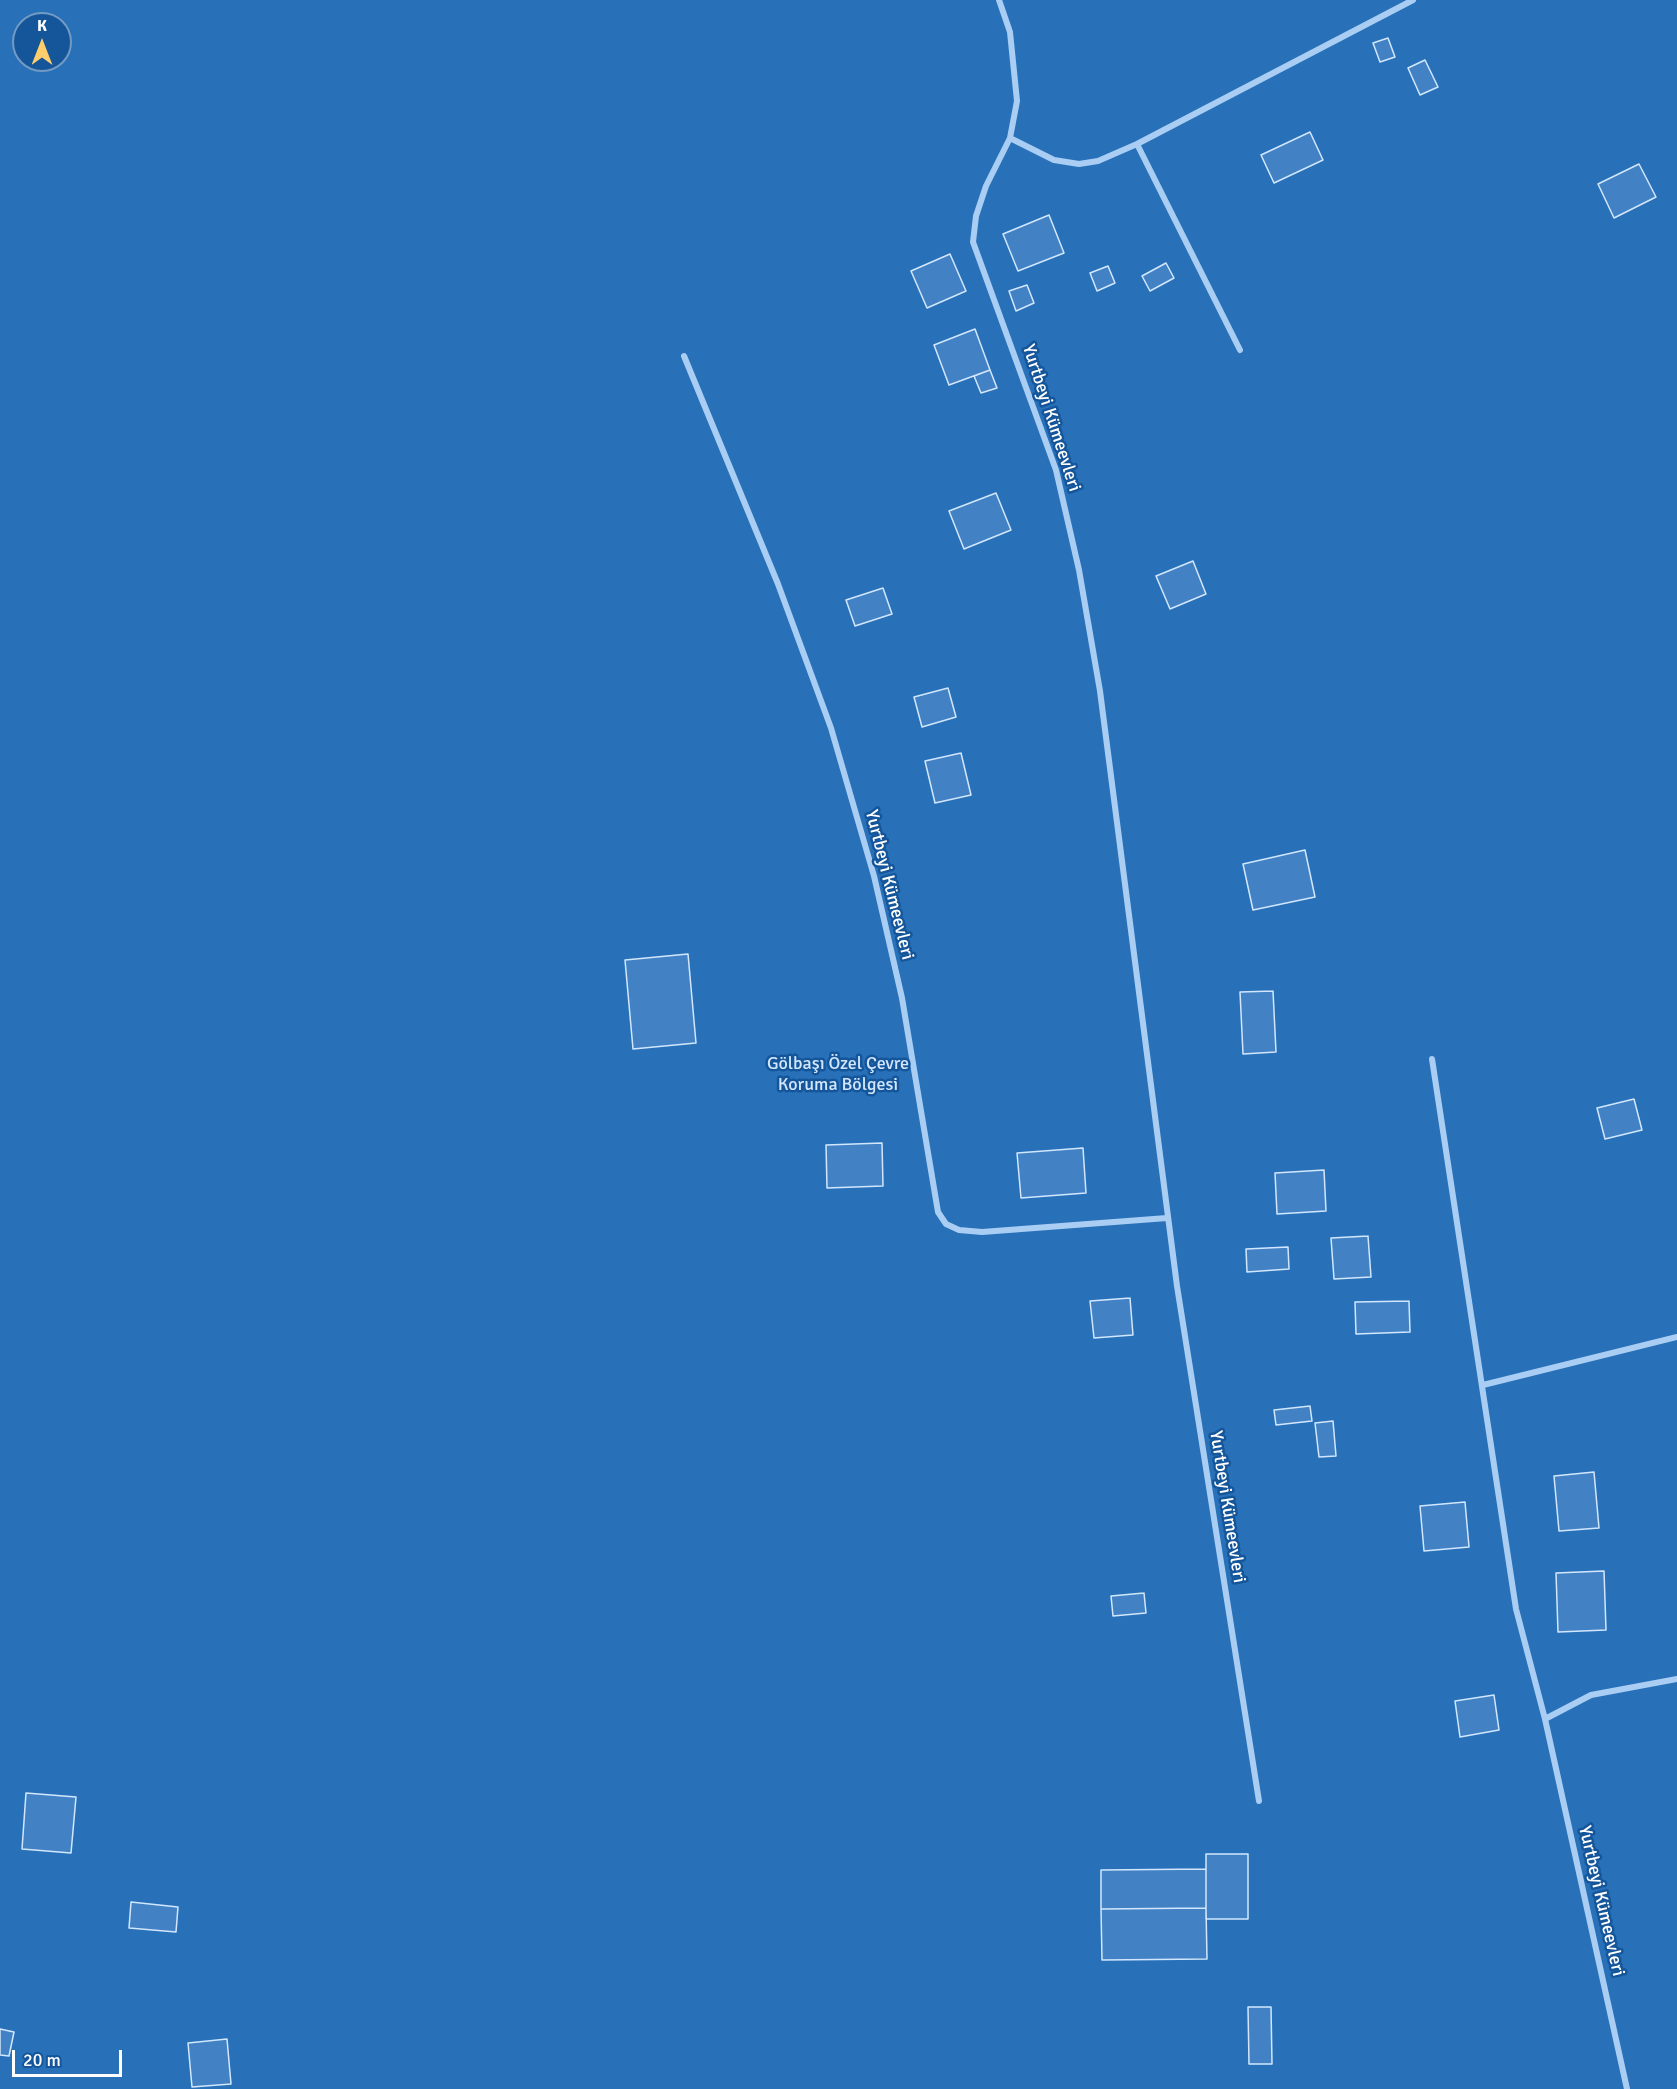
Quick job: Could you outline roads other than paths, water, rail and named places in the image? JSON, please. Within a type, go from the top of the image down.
[{"type":"street","name":"Yurtbeyi Kümeevleri","points":[[999,0],[1010,32],[1017,101],[1010,138],[986,186],[976,216],[973,242],[1056,470],[1079,570],[1100,691],[1167,1218],[1259,1801]]},
{"type":"street","points":[[1010,138],[1054,160],[1079,164],[1098,161],[1137,144],[1413,0]]},
{"type":"street","points":[[1137,144],[1240,350]]},
{"type":"street","name":"Yurtbeyi Kümeevleri","points":[[684,356],[778,585],[831,728],[874,876],[902,998],[938,1212],[946,1224],[959,1230],[982,1232],[1167,1218]]},
{"type":"street","name":"Yurtbeyi Kümeevleri","points":[[1432,1059],[1516,1609],[1545,1719],[1627,2089]]},
{"type":"street","points":[[1483,1384],[1677,1337]]},
{"type":"street","points":[[1545,1719],[1591,1695],[1677,1679]]},
{"type":"park label","name":"Gölbaşı Özel Çevre Koruma Bölgesi","points":[[838,1074]]}]
